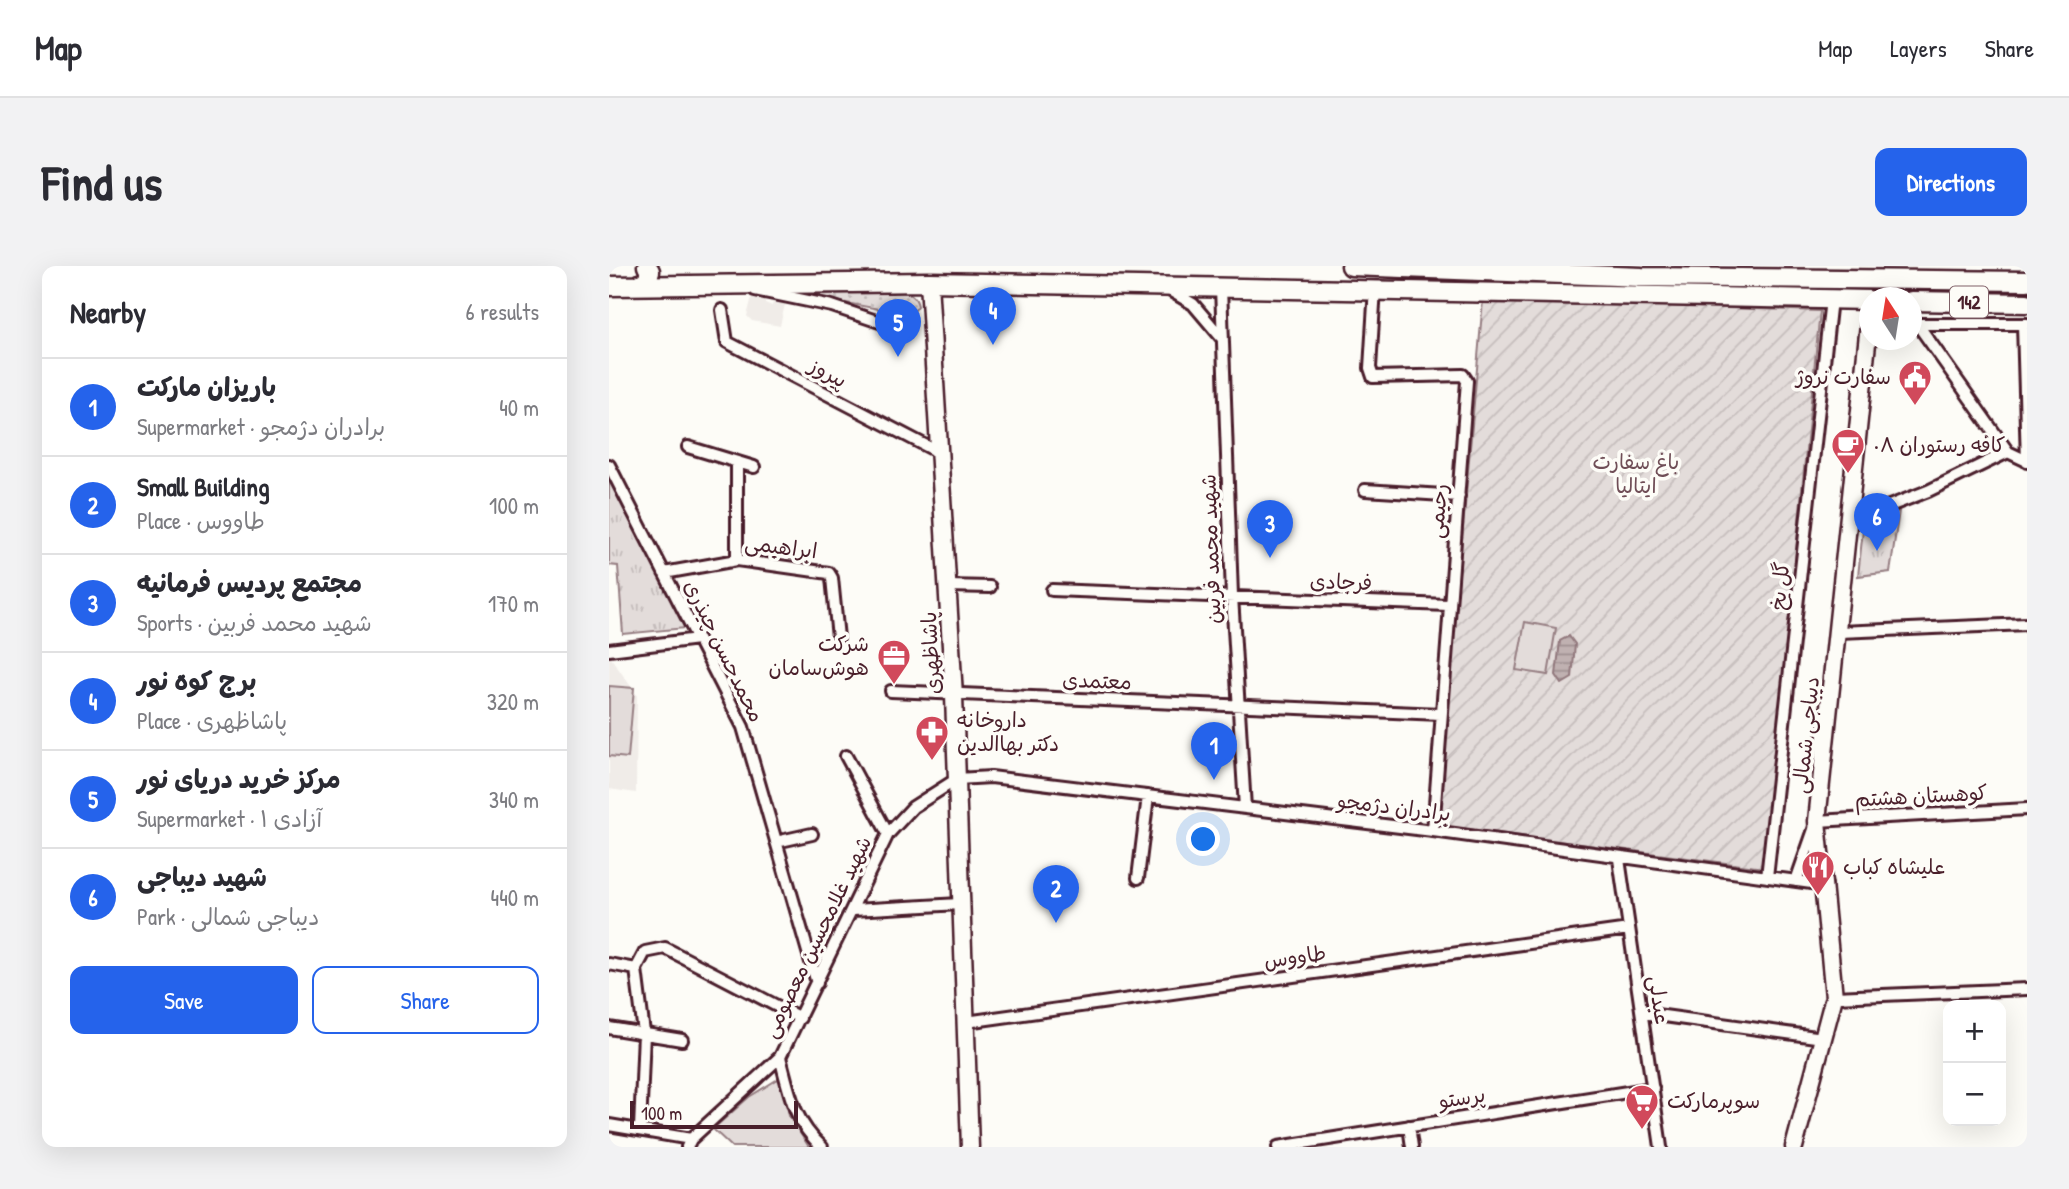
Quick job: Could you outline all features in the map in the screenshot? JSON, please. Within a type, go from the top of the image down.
[{"type":"main road","points":[[638,285],[647,280],[650,271],[647,266]]},
{"type":"main road","name":"142","points":[[1351,266],[2027,281]]},
{"type":"main road","name":"پاشاظهری","points":[[929,274],[954,696],[969,1147]]},
{"type":"main road","points":[[609,286],[988,274],[1163,287],[1375,288],[1859,300]]},
{"type":"main road","name":"142","points":[[1922,301],[2027,303]]},
{"type":"main road","name":"دیباجی شمالی","points":[[1794,1147],[1834,997],[1826,885],[1817,821],[1867,350]]},
{"type":"street","points":[[732,284],[832,306],[903,330]]},
{"type":"street","points":[[1163,287],[1193,304],[1222,338]]},
{"type":"street","name":"شهید محمد فربین","points":[[1221,287],[1237,705],[1245,808]]},
{"type":"street","name":"رحیمی","points":[[1375,288],[1370,368],[1373,377],[1463,375],[1467,381],[1433,831]]},
{"type":"street","name":"گل یخ","points":[[1767,877],[1831,299]]},
{"type":"street","name":"پیروز","points":[[722,310],[727,342],[940,453]]},
{"type":"street","points":[[1922,319],[2025,324],[2027,461],[2008,452],[1922,330]]},
{"type":"street","points":[[688,447],[754,467]]},
{"type":"street","points":[[1851,520],[1928,491],[2008,452]]},
{"type":"street","points":[[737,462],[737,560]]},
{"type":"street","name":"محمدحسن چیذری","points":[[609,465],[743,727],[817,983]]},
{"type":"street","points":[[1365,490],[1459,496]]},
{"type":"street","name":"ابراهیمی","points":[[664,573],[737,560],[829,573],[838,638]]},
{"type":"street","points":[[948,586],[990,587]]},
{"type":"street","name":"فرجادی","points":[[1052,590],[1448,605]]},
{"type":"street","points":[[1839,632],[2027,624]]},
{"type":"street","points":[[609,650],[698,639]]},
{"type":"street","name":"معتمدی","points":[[891,691],[954,696],[1441,714]]},
{"type":"street","points":[[846,756],[888,834]]},
{"type":"street","name":"برادران دژمجو","points":[[957,779],[991,777],[1148,796],[1433,831],[1619,859],[1826,885]]},
{"type":"street","name":"شهید غلامحسین معصومی","points":[[689,1143],[780,1057],[888,834],[913,807],[957,779]]},
{"type":"street","points":[[1137,878],[1148,796]]},
{"type":"street","name":"کوهستان هشتم","points":[[1817,821],[2027,809]]},
{"type":"street","points":[[1797,881],[1817,821]]},
{"type":"street","points":[[776,842],[812,834]]},
{"type":"street","name":"عبدلی","points":[[1619,859],[1661,1147]]},
{"type":"street","points":[[853,910],[960,904]]},
{"type":"street","name":"طاووس","points":[[966,1022],[1629,929]]},
{"type":"street","points":[[640,1129],[644,1033],[636,969],[645,952],[665,948],[800,1018]]},
{"type":"street","points":[[609,964],[636,969]]},
{"type":"street","points":[[1834,997],[2027,989]]},
{"type":"street","points":[[1641,1013],[1823,1038]]},
{"type":"street","points":[[609,1028],[683,1040]]},
{"type":"street","points":[[780,1057],[798,1119],[805,1131],[823,1147]]},
{"type":"street","name":"پرستو","points":[[1278,1147],[1653,1087]]},
{"type":"street","points":[[609,1125],[640,1129],[689,1143]]},
{"type":"street","points":[[1409,1126],[1412,1147]]},
{"type":"shaded area","points":[[753,293],[766,296],[765,303],[772,306],[774,298],[786,300],[780,326],[752,321],[747,316]]},
{"type":"shaded area","points":[[1569,636],[1575,644],[1572,678],[1562,684],[1556,675],[1560,641]]},
{"type":"shaded area","points":[[611,658],[637,695],[636,793],[609,789]]},
{"type":"green space","points":[[900,291],[916,299],[918,306],[911,315],[792,293]]},
{"type":"green space","name":"باغ سفارت ایتالیا","points":[[1483,300],[1820,311],[1764,868],[1437,825]]},
{"type":"green space","points":[[609,478],[686,628],[623,634],[618,566],[609,565]]},
{"type":"green space","points":[[1899,511],[1890,572],[1858,576],[1863,530]]},
{"type":"green space","points":[[1525,622],[1556,628],[1548,675],[1516,670]]},
{"type":"green space","points":[[609,686],[634,688],[628,758],[609,756]]},
{"type":"green space","points":[[778,1079],[784,1085],[789,1116],[809,1147],[732,1147],[713,1129],[749,1097]]},
{"type":"place","name":"برج کوه نور","points":[[993,345]]},
{"type":"place","name":"مرکز خرید دریای نور","points":[[898,357]]},
{"type":"place","name":"سفارت نروژ","points":[[1915,407]]},
{"type":"place","name":"کافه رستوران ٠٨","points":[[1848,475]]},
{"type":"place","name":"شهید دیباجی","points":[[1877,551]]},
{"type":"place","name":"مجتمع پردیس فرمانیه","points":[[1270,558]]},
{"type":"place","name":"شرکت هوش‌سامان","points":[[894,686]]},
{"type":"place","name":"داروخانه دکتر بهاالدین","points":[[932,762]]},
{"type":"place","name":"باریزان مارکت","points":[[1214,780]]},
{"type":"place","name":"علیشاه کباب","points":[[1818,897]]},
{"type":"place","name":"Small Building","points":[[1056,923]]},
{"type":"place","name":"سوپرمارکت","points":[[1642,1131]]}]
